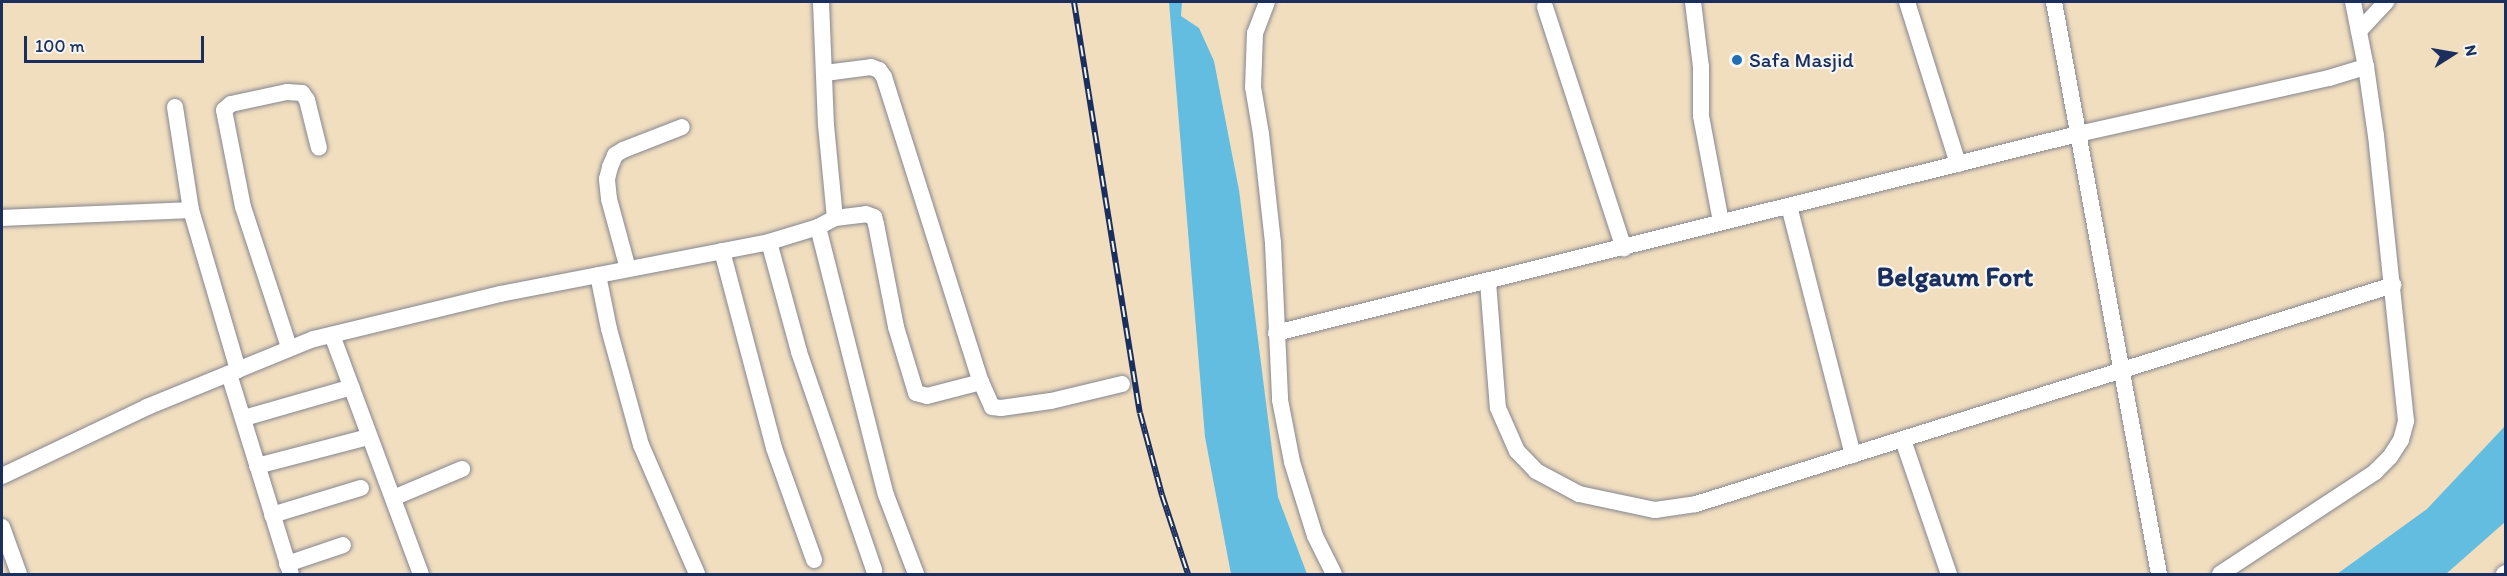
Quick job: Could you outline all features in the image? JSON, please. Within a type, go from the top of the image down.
[{"type":"street","points":[[821,2],[827,135],[835,218]]},
{"type":"street","points":[[1267,2],[1256,33],[1253,87],[1261,134],[1273,243],[1280,400],[1292,462],[1315,536],[1334,574]]},
{"type":"street","points":[[1693,2],[1701,67],[1701,116],[1721,222]]},
{"type":"street","points":[[1907,2],[1958,164]]},
{"type":"street","points":[[2054,2],[2160,574]]},
{"type":"street","points":[[2220,574],[2375,472],[2390,457],[2401,440],[2406,405],[2393,285],[2366,67],[2353,2]]},
{"type":"street","points":[[2359,31],[2386,2]]},
{"type":"street","points":[[1545,7],[1624,248]]},
{"type":"street","points":[[1276,333],[2078,134],[2329,78],[2366,67]]},
{"type":"street","points":[[825,73],[872,68],[879,70],[884,77],[989,403],[996,408],[1051,401],[1122,384]]},
{"type":"street","points":[[289,347],[243,207],[224,110],[231,104],[276,94],[295,91],[302,93],[307,100],[319,148]]},
{"type":"street","points":[[175,107],[190,210],[243,418],[289,569],[343,545]]},
{"type":"street","points":[[628,269],[609,199],[607,179],[610,167],[615,155],[622,150],[682,127]]},
{"type":"street","points":[[1789,207],[1853,456]]},
{"type":"street","points":[[2,218],[190,210]]},
{"type":"street","points":[[2,476],[147,407],[289,347],[500,294],[769,242],[818,227],[835,218],[866,214],[874,217],[896,327],[916,393],[927,396],[981,382]]},
{"type":"street","points":[[818,227],[886,495],[916,574]]},
{"type":"street","points":[[769,242],[798,352],[874,570]]},
{"type":"street","points":[[722,251],[774,447],[814,560]]},
{"type":"street","points":[[598,275],[609,329],[641,445],[697,574]]},
{"type":"street","points":[[1488,282],[1498,408],[1505,427],[1524,457],[1536,471],[1579,494],[1612,503],[1655,510],[1675,509],[1853,456],[2393,285]]},
{"type":"street","points":[[332,335],[368,437],[421,574]]},
{"type":"street","points":[[243,418],[352,387]]},
{"type":"street","points":[[257,466],[368,437]]},
{"type":"street","points":[[1903,440],[1949,574]]},
{"type":"street","points":[[393,498],[462,469]]},
{"type":"street","points":[[272,515],[361,488]]},
{"type":"street","points":[[2,527],[19,574]]},
{"type":"water","points":[[1169,2],[1182,2],[1181,16],[1199,28],[1214,61],[1239,190],[1278,497],[1307,574],[1231,574],[1205,437]]},
{"type":"water","points":[[2505,426],[2505,522],[2446,574],[2337,574],[2427,509]]},
{"type":"railway","points":[[1074,2],[1140,413],[1162,495],[1188,574]]},
{"type":"place","name":"Safa Masjid","points":[[1737,60]]},
{"type":"district","name":"Belgaum Fort","points":[[1955,277]]}]
